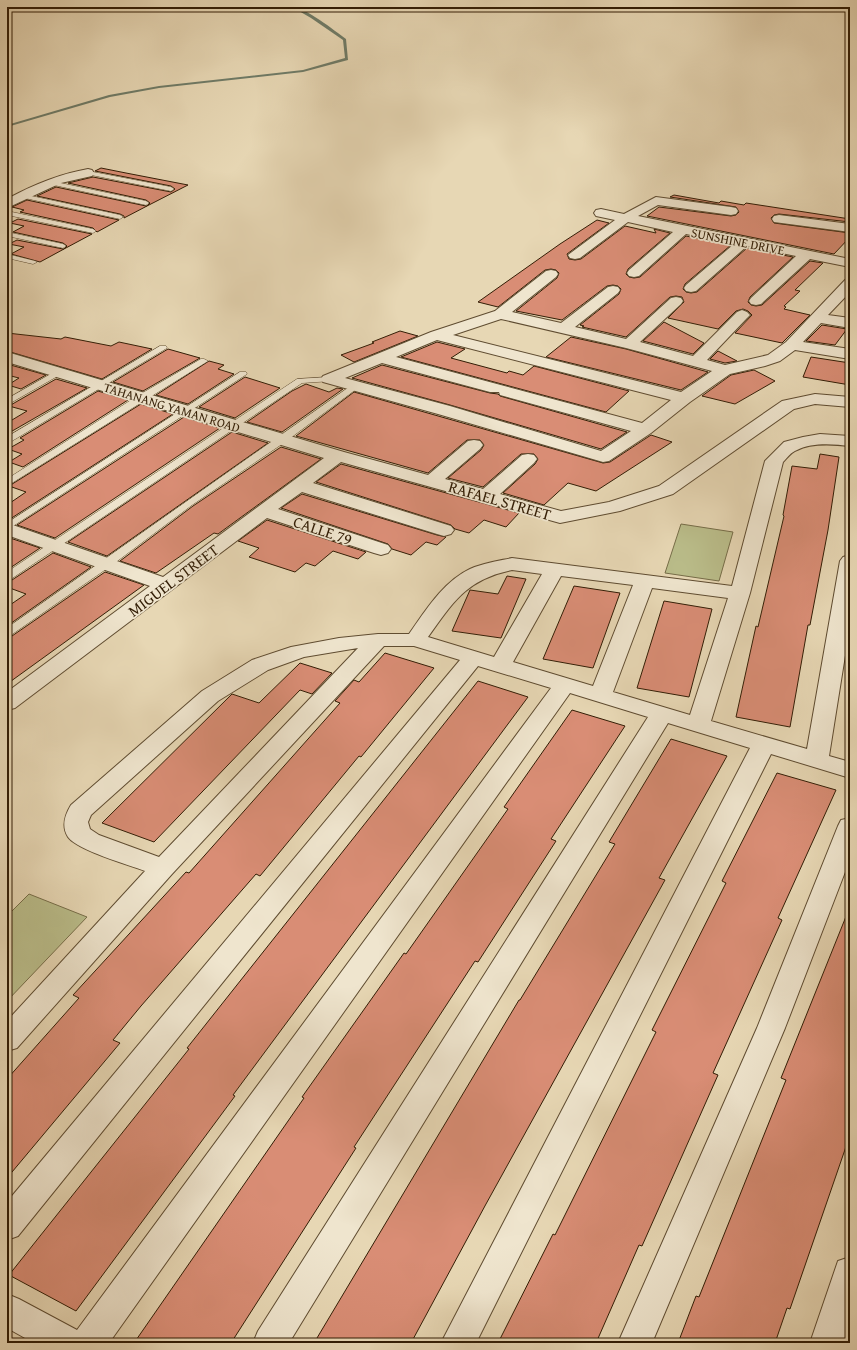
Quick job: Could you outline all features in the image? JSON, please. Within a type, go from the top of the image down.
[{"type":"street","points":[[7,204],[51,183],[77,174],[88,173]]},
{"type":"street","points":[[8,189],[26,195]]},
{"type":"street","points":[[575,256],[626,218],[656,200],[731,211]]},
{"type":"street","name":"SUNSHINE DRIVE","points":[[601,214],[850,263]]},
{"type":"street","points":[[780,219],[850,228]]},
{"type":"street","points":[[634,273],[683,230]]},
{"type":"street","points":[[691,288],[744,242]]},
{"type":"street","points":[[756,301],[806,255]]},
{"type":"street","points":[[329,379],[436,335],[500,314],[551,274]]},
{"type":"street","points":[[564,329],[613,290]]},
{"type":"street","points":[[329,379],[444,410],[603,457],[645,429],[684,398],[725,370],[759,364],[774,358],[792,345],[816,318],[846,291]]},
{"type":"street","points":[[629,344],[676,301]]},
{"type":"street","points":[[500,314],[629,344],[725,370]]},
{"type":"street","points":[[696,362],[742,315]]},
{"type":"street","points":[[816,318],[850,323]]},
{"type":"street","points":[[436,335],[684,398]]},
{"type":"street","points":[[792,345],[850,353]]},
{"type":"street","points":[[381,358],[501,389],[645,429]]},
{"type":"street","name":"TAHANANG YAMAN ROAD","points":[[10,361],[59,373],[142,397],[338,456]]},
{"type":"street","name":"RAFAEL STREET","points":[[338,456],[560,517],[613,507],[666,490],[788,405],[815,399],[850,402]]},
{"type":"street","points":[[699,724],[740,593],[774,461],[790,446],[812,441],[841,439],[850,441]]},
{"type":"street","points":[[432,481],[474,445]]},
{"type":"street","name":"MIGUEL STREET","points":[[7,703],[338,456]]},
{"type":"street","points":[[487,496],[528,459]]},
{"type":"street","points":[[299,485],[444,530]]},
{"type":"street","name":"CALLE 79","points":[[264,511],[381,549]]},
{"type":"street","points":[[7,528],[53,546],[166,585]]},
{"type":"street","points":[[818,760],[850,561]]},
{"type":"street","points":[[415,640],[452,593],[468,579],[480,573],[512,564],[740,593]]},
{"type":"street","points":[[500,665],[554,570]]},
{"type":"street","points":[[601,695],[646,580]]},
{"type":"street","points":[[163,868],[90,841],[78,833],[76,822],[80,811],[210,696],[260,665],[299,652],[340,644],[378,640],[415,640],[850,770]]},
{"type":"street","points":[[7,1040],[163,868],[378,640]]},
{"type":"street","points":[[7,1226],[474,657]]},
{"type":"street","points":[[88,1343],[565,684]]},
{"type":"street","points":[[270,1343],[648,735],[663,714]]},
{"type":"street","points":[[458,1343],[764,744]]},
{"type":"street","points":[[635,1343],[771,1028],[850,826]]},
{"type":"street","points":[[827,1343],[850,1272]]},
{"type":"street","points":[[7,1310],[67,1343]]},
{"type":"lane","points":[[88,173],[171,189]]},
{"type":"lane","points":[[51,183],[146,203]]},
{"type":"lane","points":[[26,195],[120,216]]},
{"type":"lane","points":[[7,213],[93,231]]},
{"type":"lane","points":[[7,234],[63,246]]},
{"type":"lane","points":[[7,256],[34,262]]},
{"type":"lane","points":[[7,441],[163,348]]},
{"type":"lane","points":[[7,483],[142,397],[204,361]]},
{"type":"lane","points":[[7,402],[59,373]]},
{"type":"lane","points":[[7,528],[243,374]]},
{"type":"lane","points":[[7,577],[300,381],[329,379]]},
{"type":"lane","points":[[7,633],[108,564],[189,503],[282,440],[355,387]]},
{"type":"green space","points":[[681,524],[733,532],[719,581],[665,573]]},
{"type":"green space","points":[[29,894],[87,917],[7,1001],[7,916]]},
{"type":"building","points":[[101,168],[188,185],[147,206],[150,203],[146,200],[68,183],[93,177],[171,192],[175,189],[171,186],[95,171]]},
{"type":"building","points":[[56,187],[147,206],[124,218],[124,216],[120,214],[37,196]]},
{"type":"building","points":[[674,195],[719,203],[721,201],[744,205],[746,203],[850,219],[850,222],[779,214],[774,215],[771,218],[774,223],[850,233],[850,237],[834,254],[647,216],[659,207],[731,216],[736,215],[739,212],[736,207],[670,197]]},
{"type":"building","points":[[27,200],[119,220],[97,232],[93,228],[20,212],[24,210],[12,207]]},
{"type":"building","points":[[18,219],[92,234],[64,249],[67,246],[63,243],[13,232],[24,226],[10,223]]},
{"type":"building","points":[[597,220],[609,223],[567,254],[569,259],[581,259],[625,226],[656,233],[654,229],[670,233],[628,269],[626,274],[629,277],[634,278],[640,277],[686,236],[731,245],[685,284],[683,289],[686,292],[691,293],[697,292],[747,248],[793,257],[750,297],[748,302],[751,305],[756,306],[762,305],[810,261],[823,263],[795,290],[800,291],[784,306],[786,307],[784,309],[810,315],[782,343],[735,333],[752,315],[743,309],[736,311],[718,329],[668,318],[684,302],[682,297],[676,296],[670,297],[626,337],[582,327],[584,326],[580,325],[619,294],[621,289],[618,286],[613,285],[607,286],[562,320],[516,311],[557,278],[559,273],[556,270],[551,269],[545,270],[498,307],[478,302],[560,244]]},
{"type":"building","points":[[17,240],[64,249],[40,262],[11,254],[24,247],[9,244]]},
{"type":"building","points":[[664,322],[704,343],[693,354],[643,341]]},
{"type":"building","points":[[822,325],[847,329],[835,345],[806,341]]},
{"type":"building","points":[[400,331],[418,336],[354,362],[341,355],[374,343],[372,342]]},
{"type":"building","points":[[7,333],[61,339],[65,337],[111,346],[119,342],[152,349],[102,379],[7,351]]},
{"type":"building","points":[[571,337],[626,349],[708,372],[681,390],[546,357]]},
{"type":"building","points":[[437,342],[465,349],[451,358],[507,373],[509,371],[523,375],[534,366],[629,391],[606,412],[401,357]]},
{"type":"building","points":[[168,349],[200,358],[143,391],[113,382]]},
{"type":"building","points":[[718,351],[737,361],[725,363],[710,359]]},
{"type":"building","points":[[811,357],[850,363],[850,385],[803,377]]},
{"type":"building","points":[[209,361],[224,365],[218,369],[234,374],[188,404],[156,395]]},
{"type":"building","points":[[7,364],[46,375],[21,389],[8,385],[19,378],[7,375]]},
{"type":"building","points":[[382,365],[498,394],[500,396],[627,432],[601,449],[352,378]]},
{"type":"building","points":[[754,370],[775,381],[735,404],[702,396],[731,375]]},
{"type":"building","points":[[245,377],[280,388],[235,418],[199,407]]},
{"type":"building","points":[[56,379],[87,388],[7,434],[7,423],[27,411],[9,406]]},
{"type":"building","points":[[306,384],[329,392],[337,388],[343,389],[282,432],[247,422],[292,391]]},
{"type":"building","points":[[98,391],[128,400],[23,467],[9,462],[22,454],[8,449],[24,440],[20,438]]},
{"type":"building","points":[[354,392],[603,463],[610,462],[651,435],[672,442],[596,491],[568,483],[544,505],[503,493],[535,464],[538,459],[534,454],[521,454],[483,487],[448,478],[481,450],[484,445],[480,440],[467,440],[428,473],[296,436]]},
{"type":"building","points":[[141,404],[173,414],[7,521],[7,505],[26,492],[9,486]]},
{"type":"building","points":[[184,417],[220,428],[55,538],[17,525]]},
{"type":"building","points":[[232,432],[268,443],[107,556],[68,542]]},
{"type":"building","points":[[281,447],[321,459],[218,534],[214,533],[156,573],[120,561],[193,506]]},
{"type":"building","points":[[820,454],[839,457],[828,530],[810,625],[808,625],[790,727],[736,717],[756,626],[758,627],[784,516],[792,466],[817,469]]},
{"type":"building","points":[[341,464],[519,513],[506,527],[484,520],[469,533],[455,529],[451,525],[316,482]]},
{"type":"building","points":[[302,494],[446,537],[437,545],[426,542],[411,555],[392,549],[388,544],[281,508]]},
{"type":"building","points":[[267,520],[366,552],[358,559],[333,551],[315,566],[306,563],[295,572],[249,557],[259,548],[238,541]]},
{"type":"building","points":[[7,537],[40,548],[7,570]]},
{"type":"building","points":[[53,553],[91,567],[7,626],[7,607],[26,594],[7,587],[7,581],[12,580]]},
{"type":"building","points":[[105,572],[144,585],[7,684],[7,637],[12,636]]},
{"type":"building","points":[[507,576],[526,579],[501,638],[452,631],[470,590],[498,594]]},
{"type":"building","points":[[574,586],[620,593],[593,668],[543,659]]},
{"type":"building","points":[[664,601],[712,609],[689,697],[637,688]]},
{"type":"building","points":[[385,653],[434,668],[260,876],[256,874],[141,1006],[113,1040],[120,1043],[7,1178],[7,1079],[79,998],[73,995],[186,872],[189,873],[340,703],[335,701],[354,680],[359,682]]},
{"type":"building","points":[[300,663],[332,673],[312,694],[300,690],[154,842],[102,823],[232,694],[259,703]]},
{"type":"building","points":[[478,681],[528,697],[233,1095],[235,1096],[76,1311],[9,1275],[189,1049],[187,1048]]},
{"type":"building","points":[[572,710],[625,726],[551,839],[556,841],[478,962],[475,961],[354,1147],[356,1148],[231,1343],[134,1343],[304,1098],[302,1097],[404,953],[406,954],[508,809],[504,807]]},
{"type":"building","points":[[671,739],[727,756],[659,878],[665,880],[411,1343],[314,1343],[519,1000],[615,844],[609,842]]},
{"type":"building","points":[[777,773],[836,790],[778,918],[782,920],[713,1073],[718,1075],[642,1246],[639,1245],[596,1343],[498,1343],[553,1234],[555,1235],[656,1032],[652,1030],[726,883],[722,881]]},
{"type":"building","points":[[849,909],[850,1135],[790,1309],[787,1308],[775,1343],[678,1343],[696,1296],[699,1297],[786,1080],[781,1078]]},
{"type":"waterway","points":[[7,126],[109,96],[159,87],[303,71],[347,59],[345,40],[312,17],[294,7]]}]
